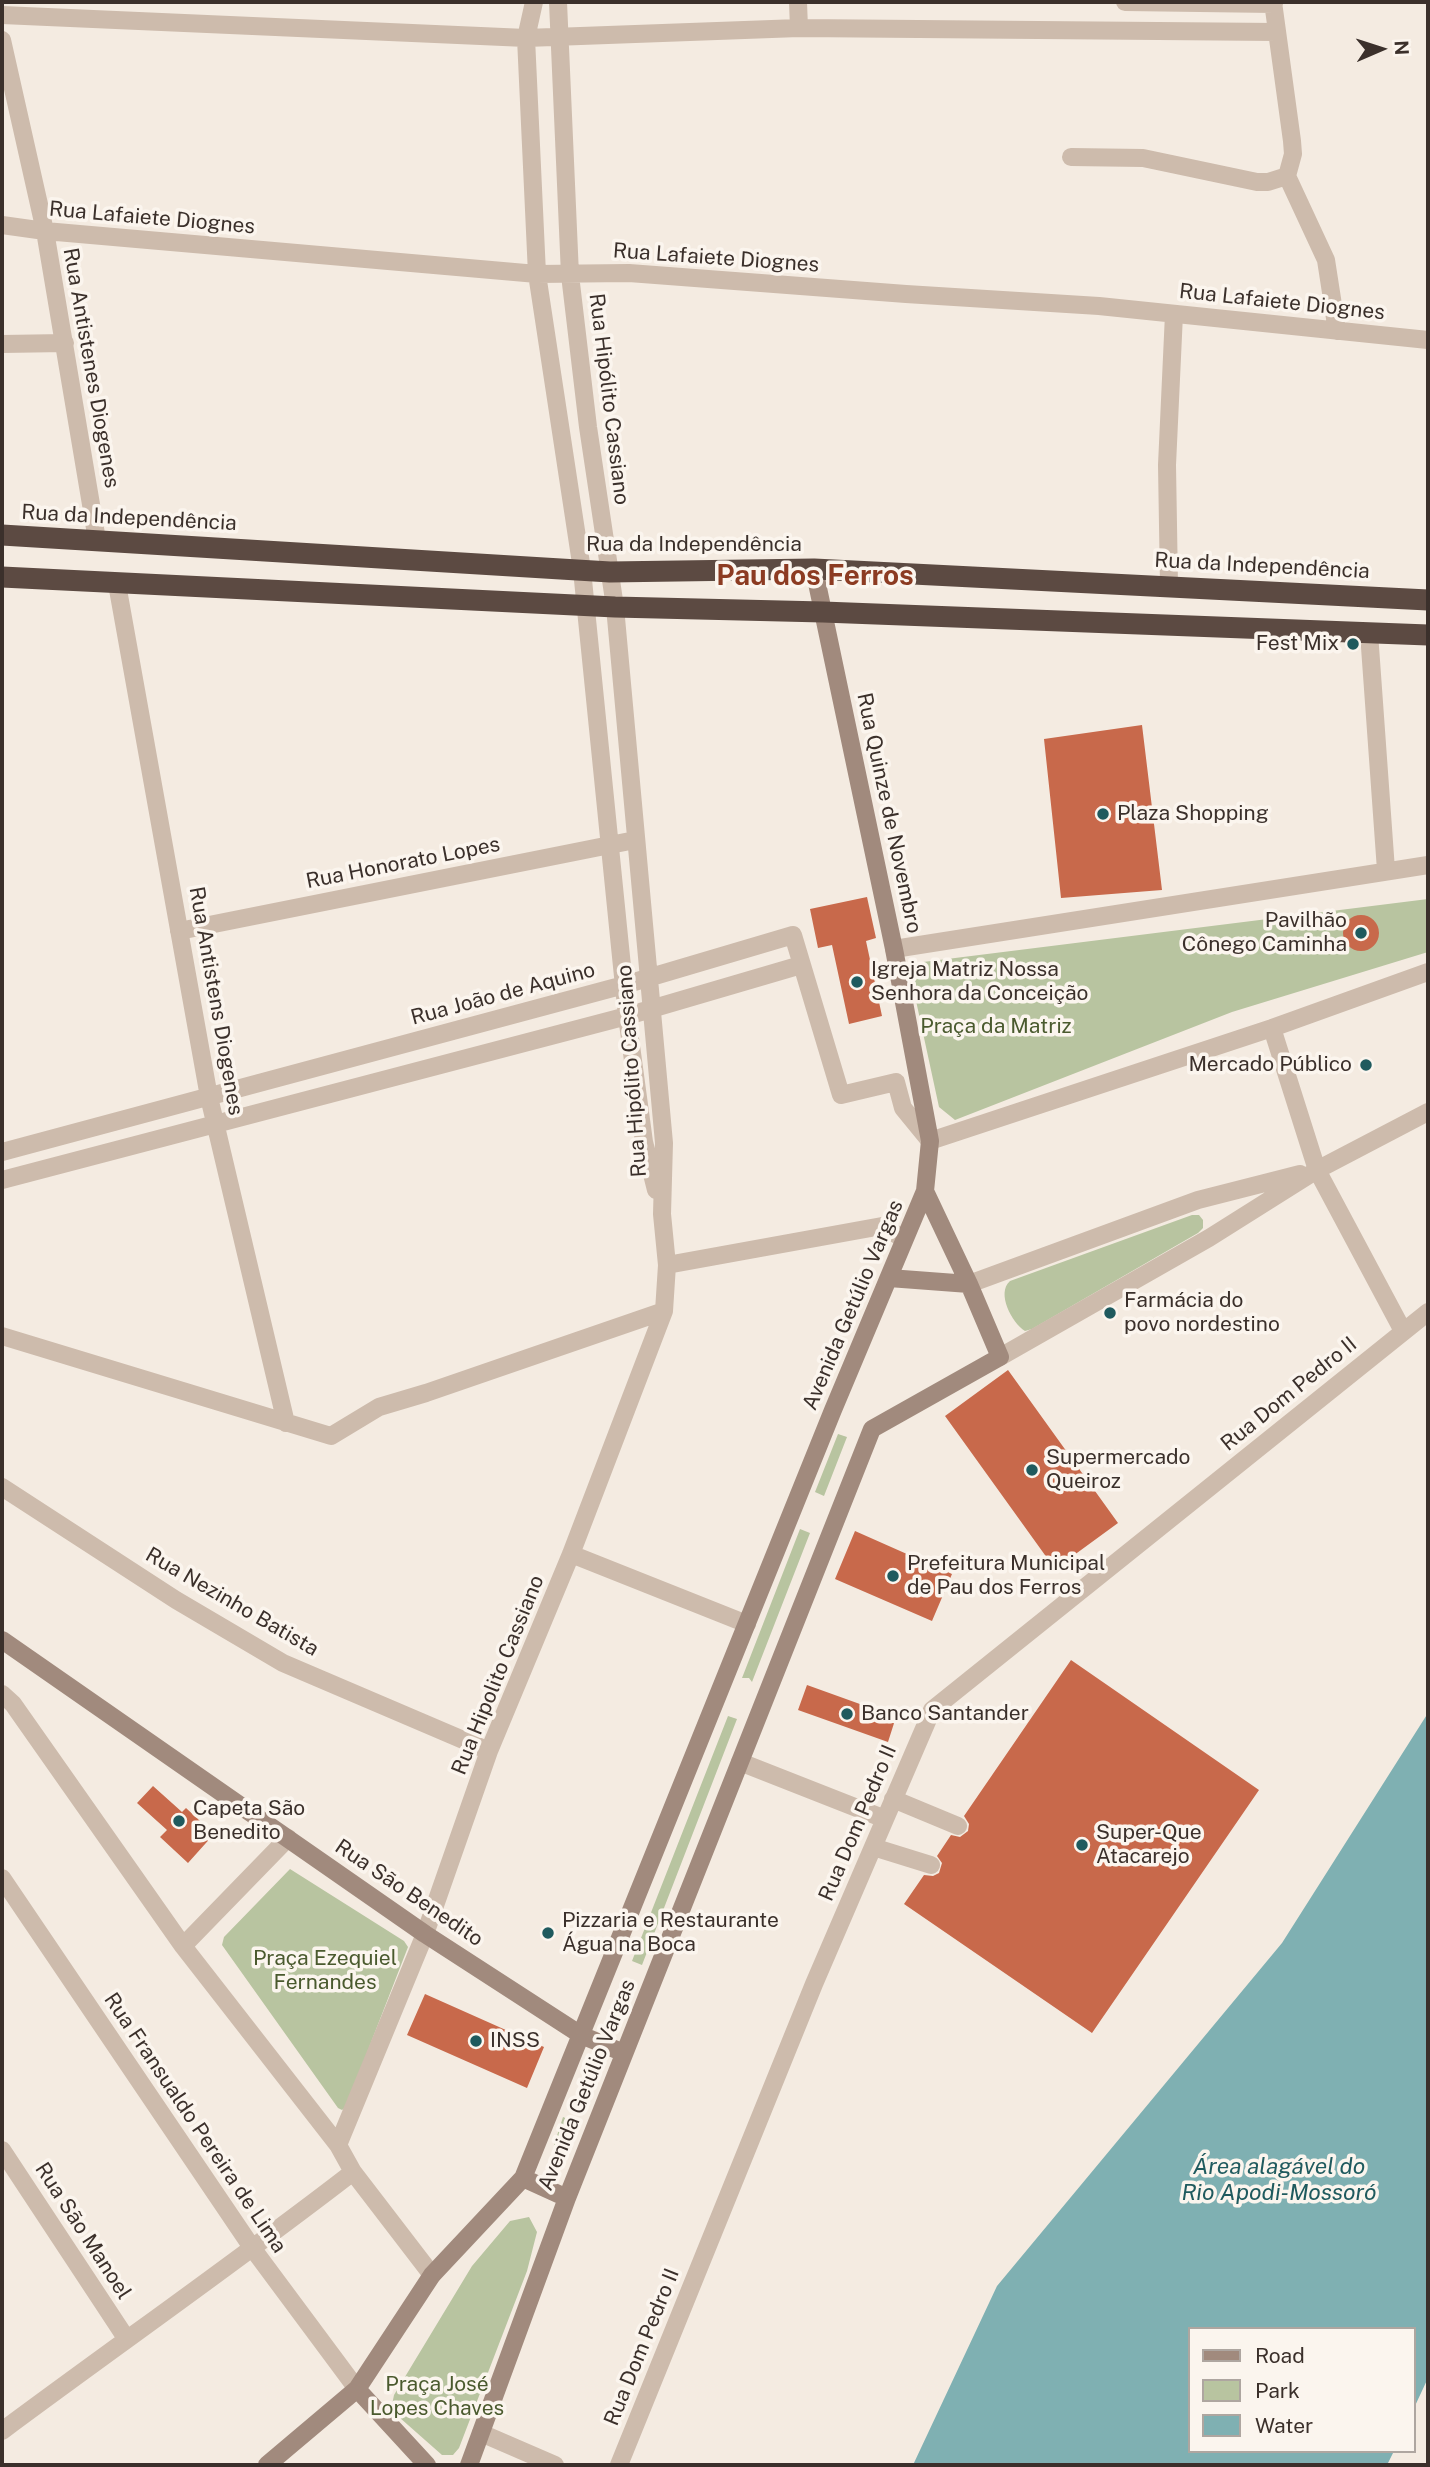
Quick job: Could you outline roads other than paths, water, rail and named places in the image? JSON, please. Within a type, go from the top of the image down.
[{"type":"highway","name":"Rua da Independência","points":[[2,536],[610,572],[814,569],[1428,600]]},
{"type":"highway","points":[[2,577],[586,606],[823,612],[1428,635]]},
{"type":"main road","name":"Rua Quinze de Novembro","points":[[814,569],[894,949],[930,1141],[925,1191]]},
{"type":"main road","name":"Avenida Getúlio Vargas","points":[[267,2465],[357,2389],[432,2275],[523,2178],[925,1191]]},
{"type":"main road","name":"Avenida Getúlio Vargas","points":[[469,2465],[567,2198],[872,1429],[1000,1357],[969,1283],[925,1191]]},
{"type":"main road","points":[[888,1278],[969,1283]]},
{"type":"main road","name":"Rua São Benedito","points":[[2,1640],[425,1934],[581,2035],[624,2053]]},
{"type":"main road","points":[[523,2178],[567,2198]]},
{"type":"main road","points":[[357,2389],[427,2465]]},
{"type":"street","name":"Rua Hipólito Cassiano","points":[[534,2],[526,38],[537,274],[582,570],[627,1016],[644,1142],[662,1214]]},
{"type":"street","name":"Rua Hipólito Cassiano","points":[[558,2],[570,275],[588,428],[615,607],[664,1143],[662,1214]]},
{"type":"street","points":[[798,2],[799,28]]},
{"type":"street","points":[[1125,2],[1273,3],[1292,141],[1291,166],[1287,176],[1326,261],[1337,331]]},
{"type":"street","points":[[1158,2],[1158,31]]},
{"type":"street","points":[[2,15],[526,38],[799,28],[1277,32]]},
{"type":"street","name":"Rua Antistenes Diogenes","points":[[2,40],[45,231],[97,540]]},
{"type":"street","points":[[1071,157],[1143,158],[1257,182],[1268,182],[1287,176]]},
{"type":"street","name":"Rua Lafaiete Diognes","points":[[2,225],[537,274],[629,273],[1100,306],[1428,340]]},
{"type":"street","points":[[1169,585],[1167,465],[1174,314]]},
{"type":"street","points":[[2,344],[65,344]]},
{"type":"street","name":"Rua Antistens Diogenes","points":[[117,583],[209,1097],[286,1423]]},
{"type":"street","points":[[1369,634],[1386,870]]},
{"type":"street","name":"Rua Honorato Lopes","points":[[180,931],[635,839]]},
{"type":"street","points":[[894,949],[1428,865]]},
{"type":"street","name":"Rua João de Aquino","points":[[2,1152],[624,985],[793,935],[802,965]]},
{"type":"street","points":[[2,1180],[627,1016],[802,965],[841,1095],[896,1083],[903,1108],[930,1141],[1272,1028],[1428,972]]},
{"type":"street","points":[[1272,1028],[1317,1170],[1403,1331]]},
{"type":"street","points":[[1000,1357],[1209,1237],[1317,1170],[1428,1112]]},
{"type":"street","points":[[969,1283],[1198,1200],[1317,1170]]},
{"type":"street","name":"Rua Hipolito Cassiano","points":[[338,2146],[425,1934],[489,1751],[570,1555],[664,1311],[667,1265],[662,1214]]},
{"type":"street","points":[[667,1265],[882,1226],[904,1239]]},
{"type":"street","points":[[2,1336],[331,1436],[379,1406],[438,1389],[664,1311]]},
{"type":"street","name":"Rua Dom Pedro II","points":[[620,2465],[814,1984],[932,1710],[1428,1312]]},
{"type":"street","name":"Rua Nezinho Batista","points":[[2,1487],[176,1600],[283,1663],[489,1751]]},
{"type":"street","points":[[570,1555],[747,1624]]},
{"type":"street","points":[[6,1703],[183,1945],[338,2146],[353,2172],[432,2275]]},
{"type":"street","points":[[740,1762],[885,1819]]},
{"type":"street","points":[[893,1799],[958,1826]]},
{"type":"street","points":[[183,1945],[288,1838]]},
{"type":"street","points":[[873,1847],[931,1865]]},
{"type":"street","name":"Rua Fransualdo Pereira de Lima","points":[[2,1878],[253,2249],[357,2389]]},
{"type":"street","name":"Rua São Manoel","points":[[2,2150],[126,2338]]},
{"type":"street","points":[[2,2430],[253,2249],[353,2172]]},
{"type":"street","points":[[481,2434],[555,2465]]},
{"type":"water","name":"Área alagável do Rio Apodi-Mossoró","points":[[1428,1713],[1428,2378],[1416,2404],[1416,2327],[1188,2327],[1188,2453],[1393,2453],[1387,2465],[913,2465],[997,2286],[1282,1943]]},
{"type":"place","name":"Fest Mix","points":[[1353,644]]},
{"type":"place","name":"Plaza Shopping","points":[[1103,814]]},
{"type":"place","name":"Pavilhão Cônego Caminha","points":[[1361,933]]},
{"type":"place","name":"Igreja Matriz Nossa Senhora da Conceição","points":[[857,982]]},
{"type":"place","name":"Mercado Público","points":[[1366,1065]]},
{"type":"place","name":"Farmácia do povo nordestino","points":[[1110,1313]]},
{"type":"place","name":"Supermercado Queiroz","points":[[1032,1470]]},
{"type":"place","name":"Prefeitura Municipal de Pau dos Ferros","points":[[893,1576]]},
{"type":"place","name":"Banco Santander","points":[[847,1714]]},
{"type":"place","name":"Capeta São Benedito","points":[[179,1821]]},
{"type":"place","name":"Super-Que Atacarejo","points":[[1082,1845]]},
{"type":"place","name":"Pizzaria e Restaurante Água na Boca","points":[[548,1933]]},
{"type":"place","name":"INSS","points":[[476,2041]]},
{"type":"district","name":"Pau dos Ferros","points":[[815,576]]},
{"type":"park label","name":"Praça da Matriz","points":[[996,1027]]},
{"type":"park label","name":"Praça Ezequiel Fernandes","points":[[325,1971]]},
{"type":"park label","name":"Praça José Lopes Chaves","points":[[437,2397]]}]
